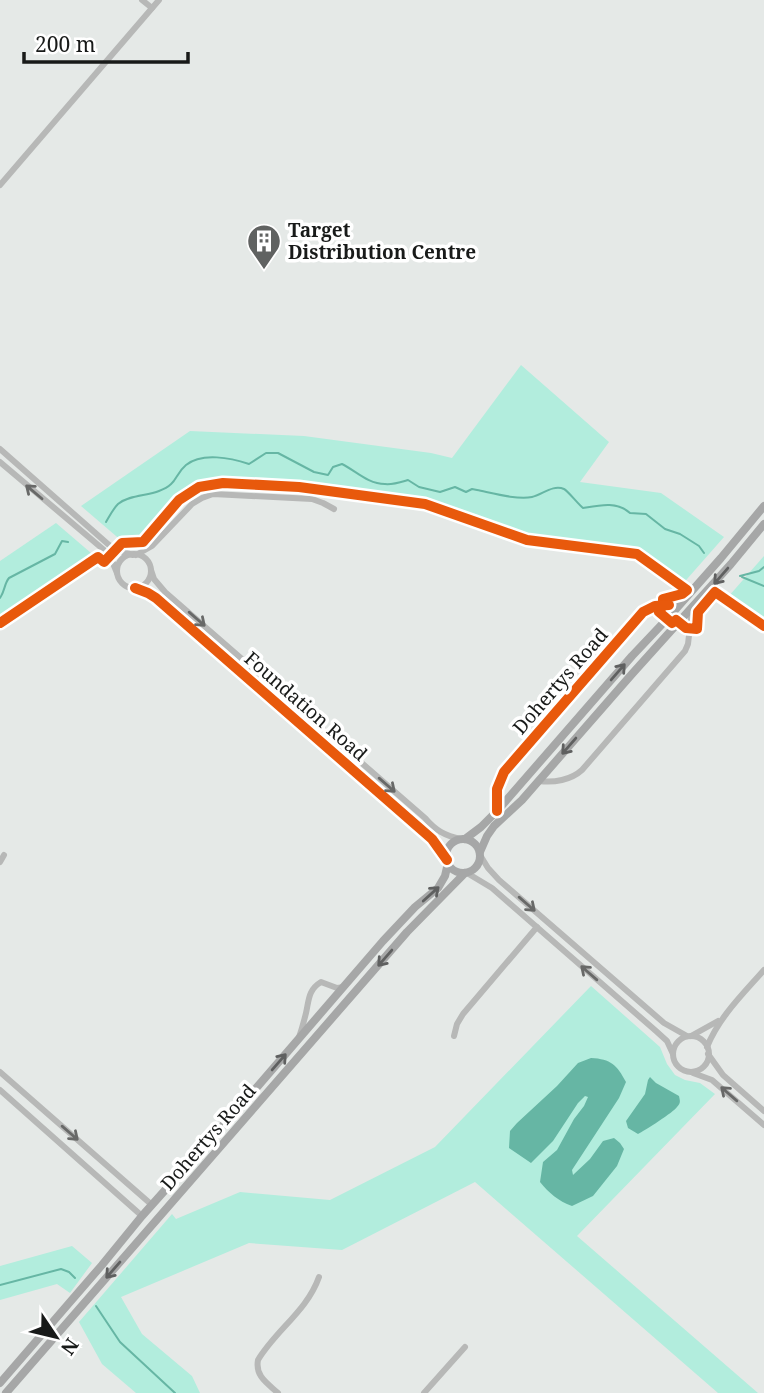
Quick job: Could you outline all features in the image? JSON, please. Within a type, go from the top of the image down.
[{"type":"main road","name":"Dohertys Road","points":[[463,839],[481,827],[497,811],[764,506]]},
{"type":"main road","points":[[480,854],[475,843],[463,839],[454,841],[446,852],[447,861],[455,871],[466,873],[476,868],[489,832],[539,781],[732,564],[764,524]]},
{"type":"main road","name":"Dohertys Road","points":[[0,1383],[142,1216],[344,987],[407,916],[438,888],[445,876],[447,861]]},
{"type":"main road","name":"Dohertys Road","points":[[6,1393],[407,932],[466,873]]},
{"type":"main road","points":[[258,1086],[267,1093]]},
{"type":"main road","points":[[152,1205],[158,1219]]},
{"type":"main road","points":[[142,1216],[158,1219]]},
{"type":"main road","points":[[61,1329],[63,1310]]},
{"type":"main road","points":[[27,1352],[36,1358]]},
{"type":"main road","points":[[10,1371],[19,1378]]},
{"type":"street","points":[[142,0],[152,8]]},
{"type":"street","points":[[0,184],[159,0]]},
{"type":"street","points":[[0,449],[109,545],[116,550],[146,559],[151,569]]},
{"type":"street","points":[[0,462],[104,550],[110,556],[118,578],[125,586],[140,587],[148,581],[152,552],[157,541]]},
{"type":"street","points":[[117,572],[123,558],[152,546],[186,509],[213,494],[312,499],[334,509]]},
{"type":"street","name":"Foundation Road","points":[[151,569],[154,579],[165,592],[440,833],[463,839]]},
{"type":"street","name":"Foundation Road","points":[[135,588],[156,598],[432,839],[447,861]]},
{"type":"street","name":"Dohertys Road","points":[[497,811],[497,789],[504,772],[643,612],[655,606],[681,603]]},
{"type":"street","points":[[539,781],[565,779],[582,770],[685,651],[692,609]]},
{"type":"street","points":[[480,854],[499,880],[671,1028],[701,1039],[717,1069],[764,1111]]},
{"type":"street","points":[[466,873],[485,882],[667,1041],[676,1064],[685,1071],[712,1080],[764,1125]]},
{"type":"street","points":[[454,1036],[463,1014],[537,927]]},
{"type":"street","points":[[690,1072],[701,1068],[708,1059],[715,1029],[764,970]]},
{"type":"street","name":"Dohertys Road","points":[[297,1042],[309,996],[316,986],[321,982],[337,988],[344,987]]},
{"type":"street","points":[[621,1001],[629,992]]},
{"type":"street","points":[[673,1054],[677,1042],[722,1018]]},
{"type":"street","points":[[0,1072],[152,1205]]},
{"type":"street","points":[[0,1090],[142,1216]]},
{"type":"street","points":[[42,1127],[51,1117]]},
{"type":"street","points":[[95,1173],[104,1162]]},
{"type":"street","points":[[278,1393],[261,1378],[257,1366],[259,1357],[310,1297],[319,1277]]},
{"type":"street","points":[[425,1393],[465,1347]]},
{"type":"shaded area","points":[[521,365],[609,442],[580,482],[661,493],[724,537],[680,587],[636,556],[527,541],[424,506],[298,489],[219,486],[200,489],[180,502],[146,541],[123,542],[81,506],[190,431],[304,436],[452,458]]},
{"type":"shaded area","points":[[56,523],[98,559],[0,626],[0,561]]},
{"type":"shaded area","points":[[764,556],[764,633],[721,605]]},
{"type":"shaded area","points":[[591,986],[660,1047],[675,1075],[700,1083],[715,1094],[577,1236],[758,1393],[718,1393],[475,1182],[342,1250],[249,1243],[121,1297],[142,1334],[192,1376],[200,1393],[136,1393],[102,1364],[79,1322],[172,1214],[176,1219],[240,1192],[330,1200],[435,1147]]},
{"type":"shaded area","points":[[591,1058],[613,1064],[626,1082],[619,1098],[572,1170],[573,1175],[590,1159],[603,1141],[614,1138],[624,1149],[617,1166],[593,1196],[572,1206],[554,1196],[540,1182],[543,1162],[557,1150],[588,1097],[585,1096],[578,1103],[553,1141],[531,1163],[509,1148],[510,1131],[578,1063]]},
{"type":"shaded area","points":[[650,1077],[679,1096],[680,1103],[670,1113],[638,1134],[628,1128],[626,1121],[645,1094]]},
{"type":"shaded area","points":[[72,1246],[92,1263],[70,1293],[57,1284],[0,1300],[0,1266]]},
{"type":"waterway","points":[[106,522],[118,504],[165,488],[193,461],[217,457],[249,464],[266,453],[278,453],[314,472],[328,475],[333,467],[342,464],[373,482],[391,484],[408,480],[419,487],[440,492],[455,487],[466,492],[472,489],[526,498],[560,488],[566,490],[583,508],[614,505],[630,513],[646,514],[665,529],[680,534],[699,546],[704,553]]},
{"type":"waterway","points":[[0,598],[9,578],[55,554],[62,541],[68,542]]},
{"type":"waterway","points":[[740,576],[764,567]]},
{"type":"waterway","points":[[742,577],[764,586]]},
{"type":"waterway","points":[[0,1285],[61,1269],[75,1278]]},
{"type":"waterway","points":[[96,1306],[120,1342],[175,1393]]},
{"type":"cycle path","points":[[0,623],[98,557],[104,562],[122,543],[143,542],[179,500],[199,487],[223,483],[299,487],[425,504],[527,540],[637,554],[687,590],[663,599],[659,612],[672,623],[676,620],[686,628],[697,629],[698,612],[715,592],[764,626]]},
{"type":"cycle path","points":[[135,588],[156,598],[432,839],[447,860]]},
{"type":"cycle path","points":[[497,811],[497,789],[504,772],[643,612],[655,606],[669,605]]},
{"type":"place","name":"Target Distribution Centre","points":[[264,271]]}]
